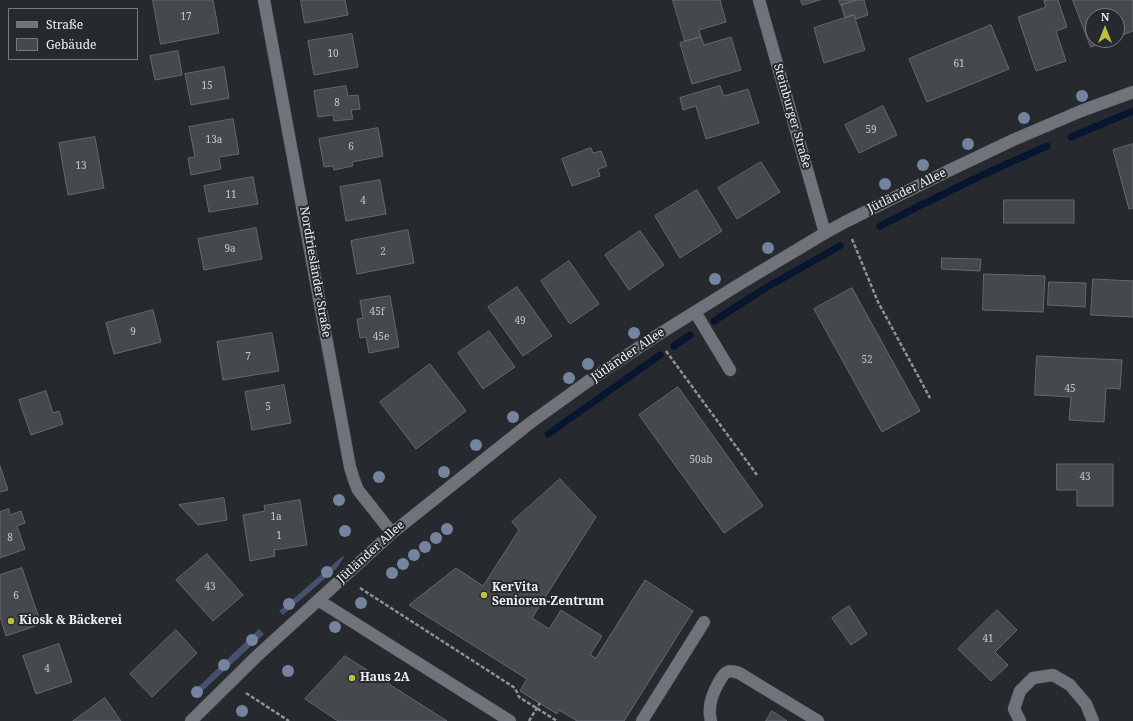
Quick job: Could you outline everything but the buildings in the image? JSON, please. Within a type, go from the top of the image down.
[{"type":"street","name":"Nordfriesländer Straße","points":[[264,0],[350,467],[358,490],[392,533]]},
{"type":"street","name":"Steinburger Straße","points":[[759,0],[825,232]]},
{"type":"street","name":"Jütländer Allee","points":[[191,721],[258,655],[392,533],[530,423],[587,382],[656,336],[825,232],[1013,140],[1081,111],[1133,92]]},
{"type":"street","points":[[695,312],[730,370]]},
{"type":"street","points":[[318,600],[510,721]]},
{"type":"street","points":[[642,721],[704,622]]},
{"type":"street","points":[[712,721],[710,717],[712,693],[723,676],[727,672],[733,671],[740,673],[818,721]]},
{"type":"street","points":[[1020,721],[1014,709],[1020,691],[1033,678],[1053,675],[1070,685],[1086,704],[1093,721]]},
{"type":"path","points":[[845,222],[878,302],[930,398]]},
{"type":"path","points":[[656,336],[756,475]]},
{"type":"path","points":[[344,577],[515,688],[520,698],[557,721]]},
{"type":"path","points":[[230,682],[289,721]]},
{"type":"path","points":[[528,721],[540,703]]},
{"type":"shaded area","points":[[343,556],[344,557],[336,569],[283,615],[279,611]]},
{"type":"shaded area","points":[[259,629],[264,634],[196,697],[192,693]]},
{"type":"waterway","points":[[1071,137],[1133,111]]},
{"type":"waterway","points":[[880,226],[963,184],[1047,146]]},
{"type":"waterway","points":[[714,321],[767,287],[840,246]]},
{"type":"waterway","points":[[674,346],[690,335]]},
{"type":"waterway","points":[[548,434],[660,355]]},
{"type":"place","name":"KerVita Senioren-Zentrum","points":[[484,595]]},
{"type":"place","name":"Kiosk & Bäckerei","points":[[11,621]]},
{"type":"place","name":"Haus 2A","points":[[352,678]]}]
